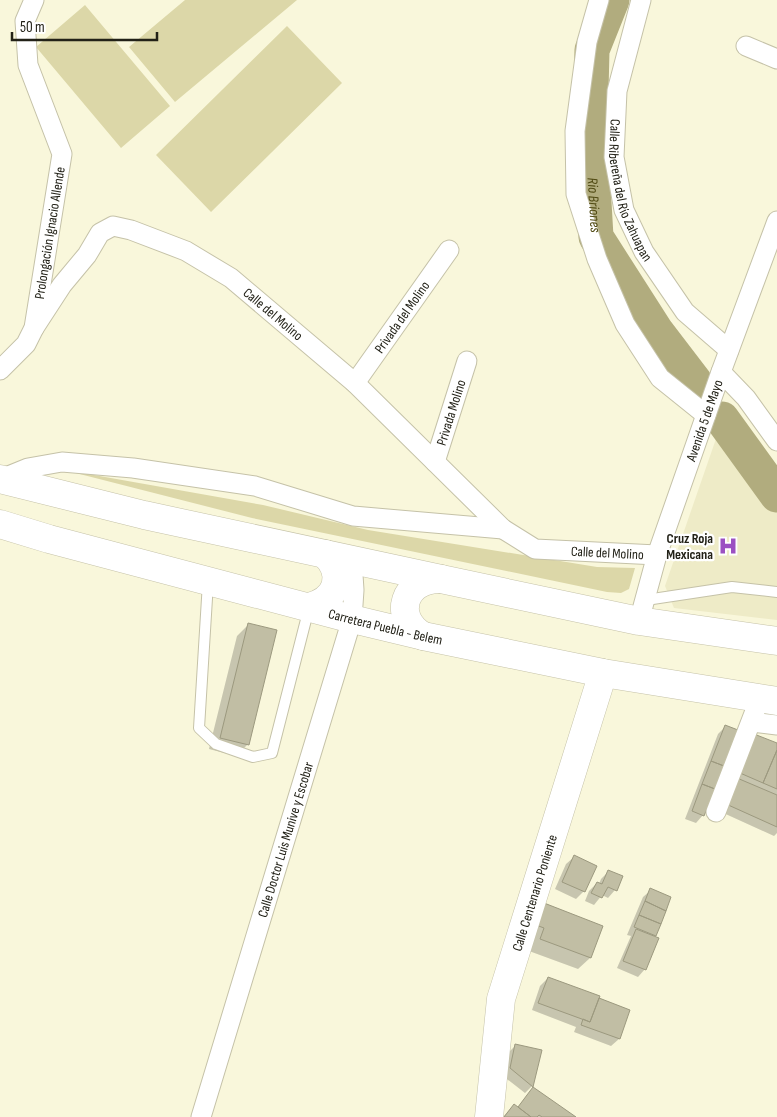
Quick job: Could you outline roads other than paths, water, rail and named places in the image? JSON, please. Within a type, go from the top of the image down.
[{"type":"main road","points":[[0,485],[441,579],[642,610],[777,641]]},
{"type":"main road","name":"Carretera Puebla - Belem","points":[[0,524],[49,539],[352,619],[423,636],[763,707]]},
{"type":"main road","points":[[0,537],[49,539]]},
{"type":"main road","points":[[309,608],[326,601],[335,587],[336,569],[325,554]]},
{"type":"main road","points":[[423,636],[415,631],[405,616],[406,598],[410,591],[423,581],[441,579]]},
{"type":"main road","name":"Calle Centenario Poniente","points":[[489,1117],[501,999],[602,673]]},
{"type":"street","name":"Prolongación Ignacio Allende","points":[[0,370],[26,344],[34,328],[62,154],[28,65],[25,21],[34,0]]},
{"type":"street","points":[[599,0],[587,42],[575,131],[576,194],[597,259],[625,324],[660,378],[706,415]]},
{"type":"street","name":"Calle Ribereña del Río Zahuapan","points":[[641,0],[617,90],[614,157],[624,210],[644,252],[685,312],[729,350]]},
{"type":"street","points":[[746,46],[777,59]]},
{"type":"street","name":"Avenida 5 de Mayo","points":[[642,610],[657,555],[721,372],[777,221]]},
{"type":"street","name":"Calle del Molino","points":[[34,328],[62,285],[87,255],[100,233],[113,226],[131,230],[186,251],[231,278],[355,383],[503,529],[535,549],[657,555]]},
{"type":"street","name":"Privada del Molino","points":[[355,383],[449,250]]},
{"type":"street","name":"Privada Molino","points":[[435,462],[467,361]]},
{"type":"street","points":[[721,372],[746,398],[777,441]]},
{"type":"street","name":"Calle del Molino","points":[[0,485],[28,468],[62,462],[133,468],[254,486],[353,516],[503,529]]},
{"type":"street","name":"Calle Doctor Luis Munive y Escobar","points":[[201,1117],[352,619],[354,590],[352,560]]},
{"type":"street","points":[[716,812],[763,707],[777,725]]},
{"type":"lane","points":[[208,581],[199,728],[216,744],[253,757],[272,753],[309,608]]},
{"type":"lane","points":[[642,610],[732,587],[777,592]]},
{"type":"waterway","name":"Rio Briones","points":[[612,0],[592,50],[590,133],[596,237],[656,331],[695,382]]},
{"type":"waterway","name":"Rio Briones","points":[[722,419],[777,495]]},
{"type":"place","name":"Cruz Roja Mexicana","points":[[728,546]]}]
